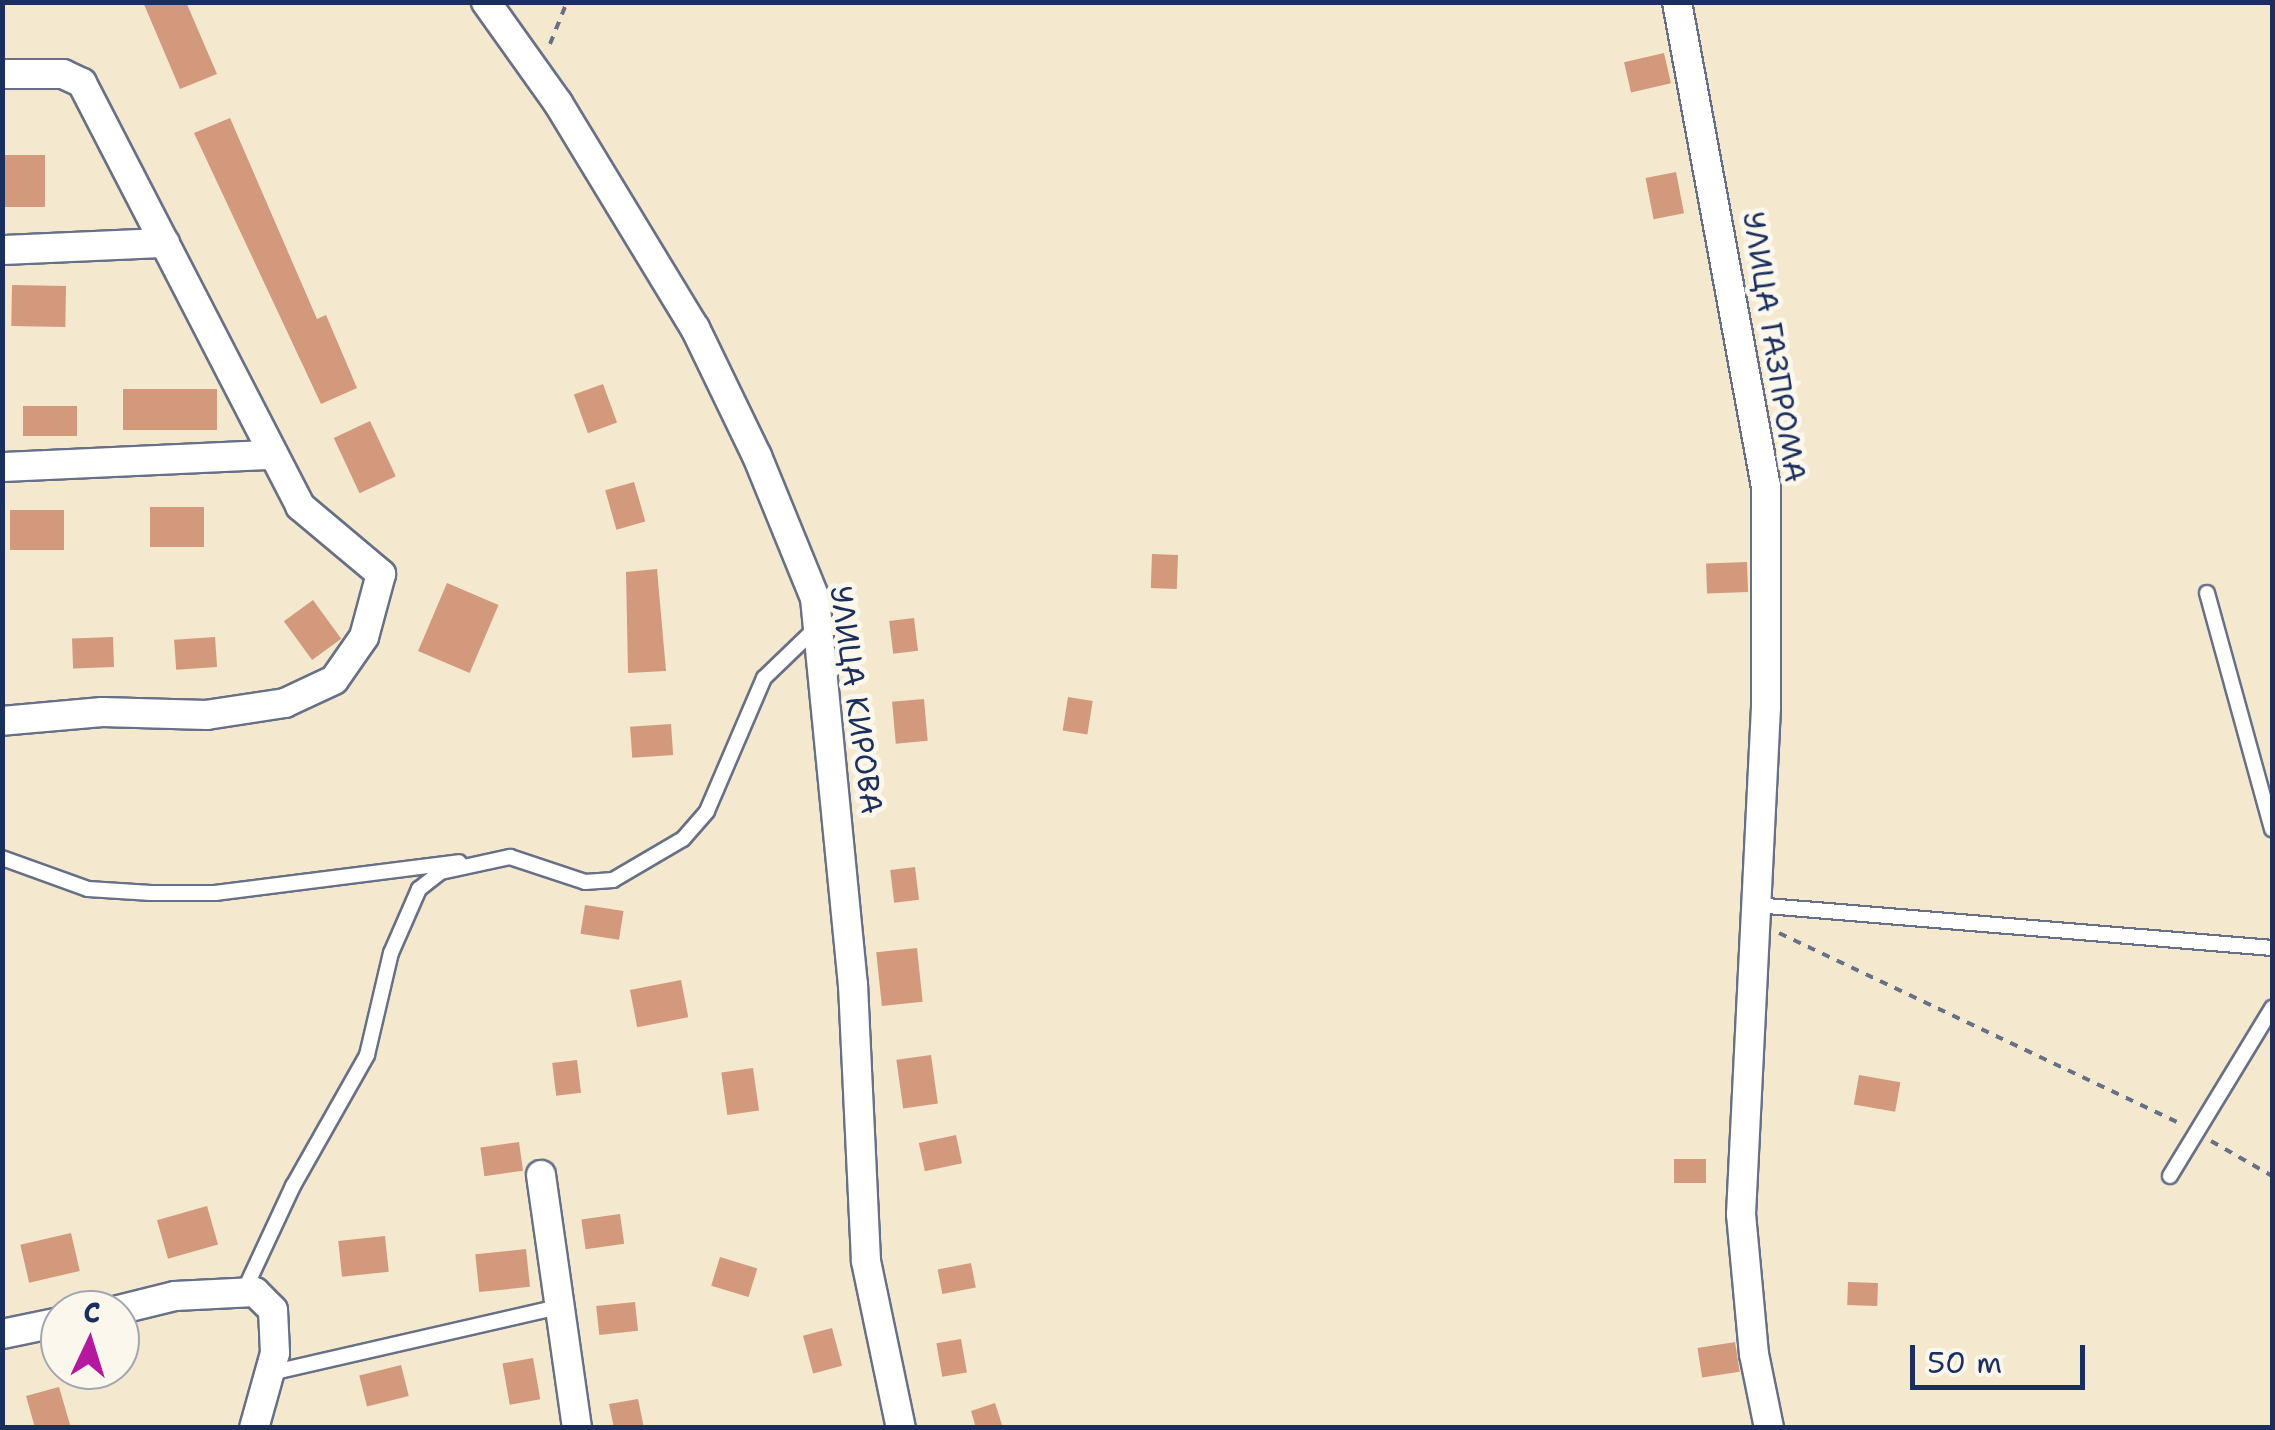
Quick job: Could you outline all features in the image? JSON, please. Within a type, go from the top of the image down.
[{"type":"street","name":"УЛИЦА КИРОВА","points":[[486,2],[537,74],[695,328],[757,456],[815,598],[853,985],[866,1262],[901,1428]]},
{"type":"street","name":"УЛИЦА ГАЗПРОМА","points":[[1677,2],[1766,486],[1766,707],[1741,1214],[1754,1354],[1770,1428]]},
{"type":"street","points":[[2,74],[64,74],[82,83],[270,455],[300,506],[382,574],[364,636],[334,680],[285,703],[208,715],[102,712],[2,721]]},
{"type":"street","points":[[2,250],[165,243]]},
{"type":"street","points":[[2,467],[270,455]]},
{"type":"street","points":[[542,1175],[577,1428]]},
{"type":"street","points":[[140,1304],[174,1296],[254,1292],[273,1310],[270,1373],[254,1428]]},
{"type":"street","points":[[2,1334],[40,1326]]},
{"type":"lane","points":[[2207,593],[2272,829]]},
{"type":"lane","points":[[2,858],[88,889],[151,893],[215,893],[418,862],[510,857],[585,882],[613,880],[684,839],[708,811],[764,678],[818,626]]},
{"type":"lane","points":[[244,1292],[293,1186],[368,1055],[392,953],[420,888],[442,872],[473,862]]},
{"type":"lane","points":[[1753,913],[2272,948]]},
{"type":"lane","points":[[2170,1176],[2272,1008]]},
{"type":"lane","points":[[270,1373],[558,1308]]},
{"type":"path","points":[[537,74],[567,2]]},
{"type":"path","points":[[1753,913],[2196,1133],[2272,1176]]},
{"type":"building","points":[[143,2],[186,2],[217,74],[180,89]]},
{"type":"building","points":[[1664,53],[1671,83],[1631,92],[1624,62]]},
{"type":"building","points":[[230,118],[317,319],[326,315],[357,388],[321,404],[194,133]]},
{"type":"building","points":[[2,155],[45,155],[45,207],[2,207]]},
{"type":"building","points":[[1676,172],[1684,213],[1654,219],[1646,178]]},
{"type":"building","points":[[12,285],[66,286],[65,327],[11,326]]},
{"type":"building","points":[[603,384],[617,423],[588,433],[574,395]]},
{"type":"building","points":[[123,389],[217,389],[217,430],[123,430]]},
{"type":"building","points":[[23,406],[77,406],[77,436],[23,436]]},
{"type":"building","points":[[370,421],[396,476],[360,493],[334,438]]},
{"type":"building","points":[[634,482],[645,521],[616,530],[605,490]]},
{"type":"building","points":[[150,507],[204,507],[204,547],[150,547]]},
{"type":"building","points":[[10,510],[64,510],[64,550],[10,550]]},
{"type":"building","points":[[1152,554],[1178,555],[1177,589],[1151,588]]},
{"type":"building","points":[[1747,562],[1748,592],[1707,593],[1706,563]]},
{"type":"building","points":[[657,569],[666,671],[628,673],[626,572]]},
{"type":"building","points":[[447,583],[499,605],[470,673],[418,651]]},
{"type":"building","points":[[313,600],[341,639],[312,660],[284,621]]},
{"type":"building","points":[[914,618],[918,651],[893,654],[889,621]]},
{"type":"building","points":[[113,637],[114,667],[73,668],[72,638]]},
{"type":"building","points":[[215,637],[217,667],[176,670],[174,640]]},
{"type":"building","points":[[1068,697],[1093,701],[1087,734],[1063,731]]},
{"type":"building","points":[[924,699],[928,741],[896,744],[892,702]]},
{"type":"building","points":[[671,724],[673,755],[632,758],[630,727]]},
{"type":"building","points":[[915,867],[919,900],[894,903],[890,870]]},
{"type":"building","points":[[585,905],[624,911],[619,940],[580,934]]},
{"type":"building","points":[[917,948],[923,1002],[882,1006],[876,952]]},
{"type":"building","points":[[681,980],[688,1017],[637,1027],[630,990]]},
{"type":"building","points":[[931,1055],[938,1104],[903,1108],[896,1060]]},
{"type":"building","points":[[577,1060],[581,1093],[556,1096],[552,1063]]},
{"type":"building","points":[[753,1068],[759,1111],[727,1115],[721,1072]]},
{"type":"building","points":[[1859,1075],[1900,1082],[1895,1112],[1854,1105]]},
{"type":"building","points":[[956,1135],[962,1163],[925,1171],[919,1143]]},
{"type":"building","points":[[519,1142],[523,1171],[484,1176],[480,1147]]},
{"type":"building","points":[[1674,1159],[1706,1159],[1706,1183],[1674,1183]]},
{"type":"building","points":[[207,1206],[218,1244],[168,1259],[157,1220]]},
{"type":"building","points":[[620,1214],[624,1244],[586,1249],[581,1219]]},
{"type":"building","points":[[71,1233],[80,1271],[29,1283],[20,1245]]},
{"type":"building","points":[[385,1236],[389,1272],[342,1277],[338,1241]]},
{"type":"building","points":[[526,1249],[530,1287],[479,1292],[475,1254]]},
{"type":"building","points":[[720,1257],[757,1268],[749,1297],[711,1286]]},
{"type":"building","points":[[971,1263],[976,1288],[942,1294],[938,1269]]},
{"type":"building","points":[[1848,1282],[1878,1283],[1877,1306],[1847,1305]]},
{"type":"building","points":[[635,1302],[638,1331],[599,1335],[596,1306]]},
{"type":"building","points":[[832,1328],[842,1366],[813,1373],[803,1336]]},
{"type":"building","points":[[961,1339],[967,1372],[942,1377],[936,1343]]},
{"type":"building","points":[[1735,1342],[1740,1372],[1702,1378],[1697,1348]]},
{"type":"building","points":[[533,1358],[540,1399],[510,1405],[502,1363]]},
{"type":"building","points":[[401,1365],[409,1396],[367,1406],[359,1375]]},
{"type":"building","points":[[60,1390],[71,1428],[35,1428],[26,1396]]},
{"type":"building","points":[[638,1399],[644,1428],[614,1428],[609,1404]]},
{"type":"building","points":[[995,1403],[1003,1428],[976,1428],[971,1411]]}]
